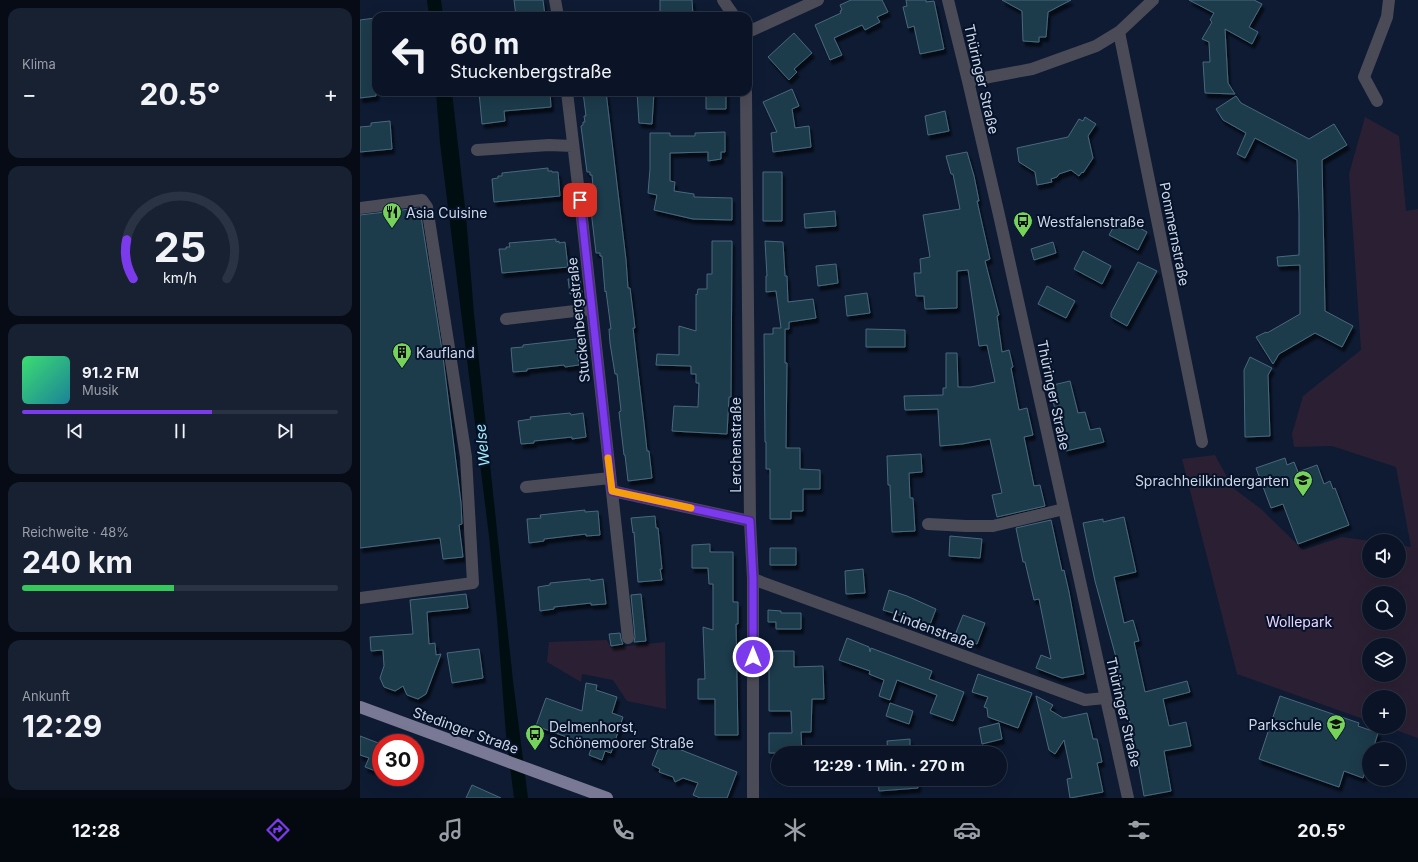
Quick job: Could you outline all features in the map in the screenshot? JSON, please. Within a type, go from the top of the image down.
[{"type":"main road","name":"Stedinger Straße","points":[[360,707],[607,798]]},
{"type":"street","points":[[555,0],[557,12]]},
{"type":"street","points":[[723,0],[731,12]]},
{"type":"street","points":[[752,30],[818,0]]},
{"type":"street","name":"Thüringer Straße","points":[[948,0],[968,81],[1128,798]]},
{"type":"street","points":[[968,81],[1032,69],[1096,46],[1119,32],[1153,0]]},
{"type":"street","points":[[1377,101],[1364,77],[1387,17],[1389,0]]},
{"type":"street","name":"Pommernstraße","points":[[1119,32],[1202,442]]},
{"type":"street","name":"Stuckenbergstraße","points":[[567,96],[628,638]]},
{"type":"street","name":"Lerchenstraße","points":[[746,96],[750,521],[753,579],[753,798]]},
{"type":"street","points":[[477,150],[549,145],[573,146]]},
{"type":"street","points":[[360,208],[422,200],[427,206],[466,457],[473,583],[360,598]]},
{"type":"street","points":[[506,319],[592,309]]},
{"type":"street","points":[[526,487],[610,478]]},
{"type":"street","points":[[612,491],[750,521]]},
{"type":"street","points":[[928,524],[993,526],[1064,509]]},
{"type":"street","name":"Lindenstraße","points":[[753,579],[1085,700],[1105,698]]},
{"type":"green space","name":"Wollepark","points":[[1365,117],[1399,136],[1406,211],[1418,209],[1418,738],[1406,734],[1406,690],[1362,690],[1362,719],[1237,674],[1182,459],[1215,455],[1233,488],[1261,509],[1303,550],[1342,537],[1362,540],[1362,578],[1406,578],[1406,546],[1411,547],[1396,467],[1332,446],[1294,447],[1292,434],[1303,396],[1361,350],[1349,174]]},
{"type":"green space","points":[[607,640],[611,648],[665,642],[666,709],[627,701],[613,680],[582,674],[581,682],[547,662],[549,642]]},
{"type":"water","points":[[427,0],[441,0],[442,12],[428,12]]},
{"type":"water","name":"Welse","points":[[436,96],[452,96],[513,681],[528,798],[514,798],[506,735],[489,536],[440,143]]},
{"type":"building","points":[[514,0],[543,0],[544,12],[516,12]]},
{"type":"building","points":[[660,0],[692,0],[693,12],[660,12]]},
{"type":"building","points":[[851,0],[882,0],[888,12],[877,17],[880,22],[865,30],[862,25],[834,38],[842,55],[830,60],[815,25],[841,13],[840,11],[842,10],[840,5]]},
{"type":"building","points":[[906,0],[926,0],[926,2],[934,1],[944,49],[920,54],[914,26],[908,28],[903,7],[907,6]]},
{"type":"building","points":[[1002,0],[1071,0],[1048,12],[1046,37],[1039,37],[1039,42],[1023,41],[1022,11]]},
{"type":"building","points":[[1189,0],[1254,0],[1262,4],[1249,27],[1258,32],[1252,44],[1225,29],[1228,83],[1235,94],[1205,93],[1203,62],[1210,62],[1209,42],[1202,39],[1212,22],[1210,20],[1214,13]]},
{"type":"building","points":[[372,18],[372,96],[376,96],[360,98],[360,20]]},
{"type":"building","points":[[794,33],[812,53],[794,69],[797,72],[789,80],[768,57]]},
{"type":"building","points":[[792,89],[799,106],[792,109],[795,128],[809,126],[811,147],[773,152],[771,133],[777,132],[763,102]]},
{"type":"building","points":[[479,96],[550,96],[551,107],[504,111],[505,121],[482,124]]},
{"type":"building","points":[[584,96],[606,96],[628,288],[630,288],[635,328],[633,328],[647,451],[649,451],[652,478],[628,481],[619,412],[621,411],[617,374],[615,374],[610,343],[609,329],[611,329],[606,291],[605,292],[602,256],[600,256],[600,253],[596,253],[592,219],[591,207],[593,207],[593,203],[595,203],[592,175],[590,175],[590,172],[587,172],[581,126],[583,125],[583,122],[585,122],[584,116],[586,116]]},
{"type":"building","points":[[637,96],[654,96],[652,124],[639,123]]},
{"type":"building","points":[[706,96],[726,96],[726,109],[706,109]]},
{"type":"building","points":[[1236,96],[1241,103],[1309,139],[1334,124],[1347,145],[1322,160],[1325,311],[1353,326],[1342,347],[1315,333],[1279,354],[1273,364],[1256,337],[1266,332],[1267,333],[1300,314],[1300,265],[1278,266],[1277,257],[1299,255],[1297,160],[1255,138],[1245,158],[1237,154],[1246,133],[1223,120],[1216,109]]},
{"type":"building","points":[[945,111],[949,131],[928,135],[925,116]]},
{"type":"building","points":[[1085,117],[1096,124],[1088,136],[1093,158],[1083,173],[1082,172],[1079,176],[1071,170],[1059,174],[1057,177],[1051,179],[1052,182],[1037,185],[1035,172],[1019,162],[1017,148],[1068,137],[1079,119],[1083,121]]},
{"type":"building","points":[[390,121],[392,149],[360,152],[360,127],[371,126],[371,123]]},
{"type":"building","points":[[725,132],[725,152],[721,152],[721,159],[708,161],[708,152],[670,153],[670,181],[675,182],[674,191],[694,194],[694,197],[732,198],[732,220],[693,219],[654,210],[657,195],[648,193],[650,133],[670,133],[670,136],[695,136],[695,133]]},
{"type":"building","points":[[967,152],[974,176],[979,201],[977,201],[990,259],[985,261],[999,315],[997,316],[1002,352],[1009,350],[1019,410],[1027,408],[1033,435],[1024,437],[1034,486],[1040,485],[1045,506],[997,517],[992,495],[1002,493],[990,439],[940,446],[938,409],[905,410],[904,396],[943,395],[943,388],[946,388],[946,353],[957,353],[958,387],[971,387],[995,382],[987,345],[979,346],[968,270],[957,271],[957,308],[925,309],[924,296],[916,296],[914,273],[921,273],[920,259],[930,257],[923,215],[960,209],[953,174],[951,174],[946,156]]},
{"type":"building","points":[[548,168],[548,171],[558,172],[560,196],[494,202],[492,179],[502,176],[502,173]]},
{"type":"building","points":[[763,172],[782,172],[782,221],[763,221]]},
{"type":"building","name":"Kaufland","points":[[419,208],[443,357],[461,503],[462,524],[459,525],[463,557],[443,559],[440,538],[360,548],[360,215]]},
{"type":"building","points":[[835,211],[836,226],[805,228],[804,214]]},
{"type":"building","points":[[1119,217],[1147,232],[1138,250],[1109,235]]},
{"type":"building","points":[[556,239],[556,242],[559,241],[559,243],[565,242],[568,267],[502,273],[499,249],[506,249],[506,247],[510,247],[509,243]]},
{"type":"building","points":[[712,241],[732,241],[731,397],[729,397],[727,434],[672,431],[674,406],[698,407],[699,383],[696,383],[696,374],[691,374],[691,366],[656,365],[657,354],[679,355],[679,326],[696,331],[696,294],[697,295],[698,289],[707,289],[707,274],[712,274]]},
{"type":"building","points":[[765,241],[783,242],[788,302],[813,299],[816,318],[789,322],[789,329],[785,329],[785,363],[787,363],[786,448],[800,448],[800,469],[820,470],[820,489],[803,489],[803,511],[791,511],[791,519],[770,519],[770,469],[766,469],[765,442],[764,334],[773,334],[773,328],[781,328],[776,291],[766,292],[767,276]]},
{"type":"building","points":[[1053,242],[1056,253],[1034,260],[1031,249]]},
{"type":"building","points":[[1083,251],[1111,266],[1102,284],[1074,269]]},
{"type":"building","points":[[1138,262],[1157,271],[1127,326],[1111,317],[1111,313]]},
{"type":"building","points":[[836,264],[838,283],[818,286],[816,266]]},
{"type":"building","points":[[580,278],[582,293],[570,294],[568,279]]},
{"type":"building","points":[[1047,286],[1075,301],[1066,318],[1038,304]]},
{"type":"building","points":[[867,293],[870,313],[847,316],[845,296]]},
{"type":"building","points":[[866,329],[905,330],[905,347],[866,347]]},
{"type":"building","points":[[585,338],[587,350],[577,351],[579,365],[565,367],[564,365],[513,372],[511,348],[523,347],[523,345]]},
{"type":"building","points":[[1250,357],[1272,368],[1268,375],[1270,436],[1245,437],[1244,370]]},
{"type":"building","points":[[1070,381],[1078,413],[1085,412],[1090,430],[1100,428],[1104,442],[1066,451],[1049,386]]},
{"type":"building","points":[[570,413],[571,415],[583,413],[586,437],[534,441],[534,443],[521,444],[518,421],[531,419],[530,417]]},
{"type":"building","points":[[921,454],[922,472],[909,473],[910,498],[913,498],[915,531],[892,532],[887,456]]},
{"type":"building","name":"Sprachheilkindergarten","points":[[1285,458],[1287,465],[1294,462],[1298,472],[1317,465],[1324,484],[1330,481],[1333,489],[1335,488],[1349,525],[1298,544],[1283,504],[1271,508],[1256,468]]},
{"type":"building","points":[[585,510],[585,512],[598,511],[600,535],[586,536],[586,534],[544,539],[544,541],[529,543],[527,519],[541,518],[540,515]]},
{"type":"building","points":[[655,516],[656,528],[658,528],[662,580],[638,582],[634,532],[633,533],[631,518]]},
{"type":"building","points":[[1124,517],[1136,572],[1114,577],[1124,623],[1133,620],[1139,641],[1134,642],[1145,692],[1187,681],[1190,692],[1163,699],[1169,726],[1186,722],[1191,746],[1164,751],[1171,791],[1144,796],[1133,735],[1115,662],[1117,661],[1095,581],[1083,523],[1103,519],[1103,522]]},
{"type":"building","points":[[1051,520],[1062,571],[1064,570],[1069,592],[1084,674],[1062,678],[1036,668],[1041,655],[1051,659],[1039,599],[1034,600],[1025,562],[1023,562],[1016,528]]},
{"type":"building","points":[[950,536],[982,539],[980,558],[949,556]]},
{"type":"building","points":[[710,544],[710,552],[733,552],[733,602],[738,602],[738,624],[736,624],[738,735],[715,735],[715,699],[698,699],[698,679],[705,679],[703,627],[713,630],[713,584],[709,584],[708,568],[692,568],[692,545]]},
{"type":"building","points":[[770,548],[796,548],[796,565],[770,565]]},
{"type":"building","points":[[863,569],[865,593],[846,594],[845,571]]},
{"type":"building","points":[[590,579],[590,581],[603,579],[606,604],[591,605],[591,603],[554,607],[554,609],[540,611],[538,587],[550,585],[550,583]]},
{"type":"building","points":[[889,590],[936,609],[929,627],[913,619],[883,610]]},
{"type":"building","points":[[466,594],[468,608],[427,612],[429,644],[435,643],[436,655],[441,654],[426,694],[418,699],[407,695],[403,686],[395,691],[384,687],[380,678],[384,666],[383,650],[371,651],[370,637],[413,634],[410,600]]},
{"type":"building","points":[[641,594],[646,641],[634,642],[635,637],[631,595]]},
{"type":"building","points":[[768,610],[781,611],[781,613],[801,613],[801,629],[776,629],[776,622],[768,622]]},
{"type":"building","points":[[963,615],[985,623],[977,644],[955,635]]},
{"type":"building","points":[[620,633],[623,644],[611,646],[609,634]]},
{"type":"building","points":[[847,638],[869,647],[870,652],[871,648],[932,671],[929,679],[964,692],[953,721],[930,713],[937,695],[897,680],[890,700],[879,696],[884,680],[869,674],[870,671],[839,660]]},
{"type":"building","points":[[479,649],[483,678],[452,683],[447,653]]},
{"type":"building","points":[[769,651],[794,651],[794,667],[823,666],[824,699],[812,699],[811,732],[801,732],[802,746],[771,746],[771,753],[769,753],[769,733],[792,733],[791,711],[769,711]]},
{"type":"building","points":[[978,674],[1032,693],[1018,728],[988,717],[987,708],[984,707],[988,697],[972,692]]},
{"type":"building","points":[[586,683],[597,685],[596,690],[617,697],[612,713],[623,717],[611,753],[605,751],[602,760],[589,755],[592,746],[536,726],[546,698],[582,711]]},
{"type":"building","points":[[1036,696],[1053,705],[1050,710],[1063,718],[1087,713],[1093,739],[1097,739],[1102,762],[1097,763],[1103,792],[1070,798],[1067,779],[1072,778],[1064,740],[1055,754],[1049,750]]},
{"type":"building","points":[[1280,696],[1359,723],[1358,726],[1362,727],[1362,734],[1378,734],[1375,742],[1362,742],[1362,778],[1344,771],[1339,787],[1259,759]]},
{"type":"building","points":[[890,703],[913,711],[909,724],[886,716]]},
{"type":"building","points":[[999,723],[1002,739],[982,744],[979,728]]},
{"type":"building","points":[[360,736],[372,741],[372,770],[365,767],[369,758],[360,755]]},
{"type":"building","points":[[910,739],[910,746],[887,746],[887,741]]},
{"type":"building","points":[[661,742],[737,772],[727,798],[700,798],[693,795],[698,783],[683,778],[675,782],[673,777],[659,772],[660,769],[652,765]]},
{"type":"building","points":[[472,785],[501,798],[466,798]]},
{"type":"building","points":[[879,786],[918,786],[918,788],[879,791]]},
{"type":"slow traffic","points":[[608,458],[612,491],[691,508]]},
{"type":"place","name":"Asia Cuisine","points":[[392,229]]},
{"type":"place","name":"Westfalenstraße","points":[[1023,238]]},
{"type":"place","name":"Kaufland","points":[[402,369]]},
{"type":"place","name":"Sprachheilkindergarten","points":[[1303,497]]},
{"type":"place","name":"Parkschule","points":[[1336,741]]},
{"type":"place","name":"Delmenhorst, Schönemoorer Straße","points":[[535,751]]},
{"type":"route","points":[[580,200],[612,491],[750,521],[753,579],[753,657]]}]
